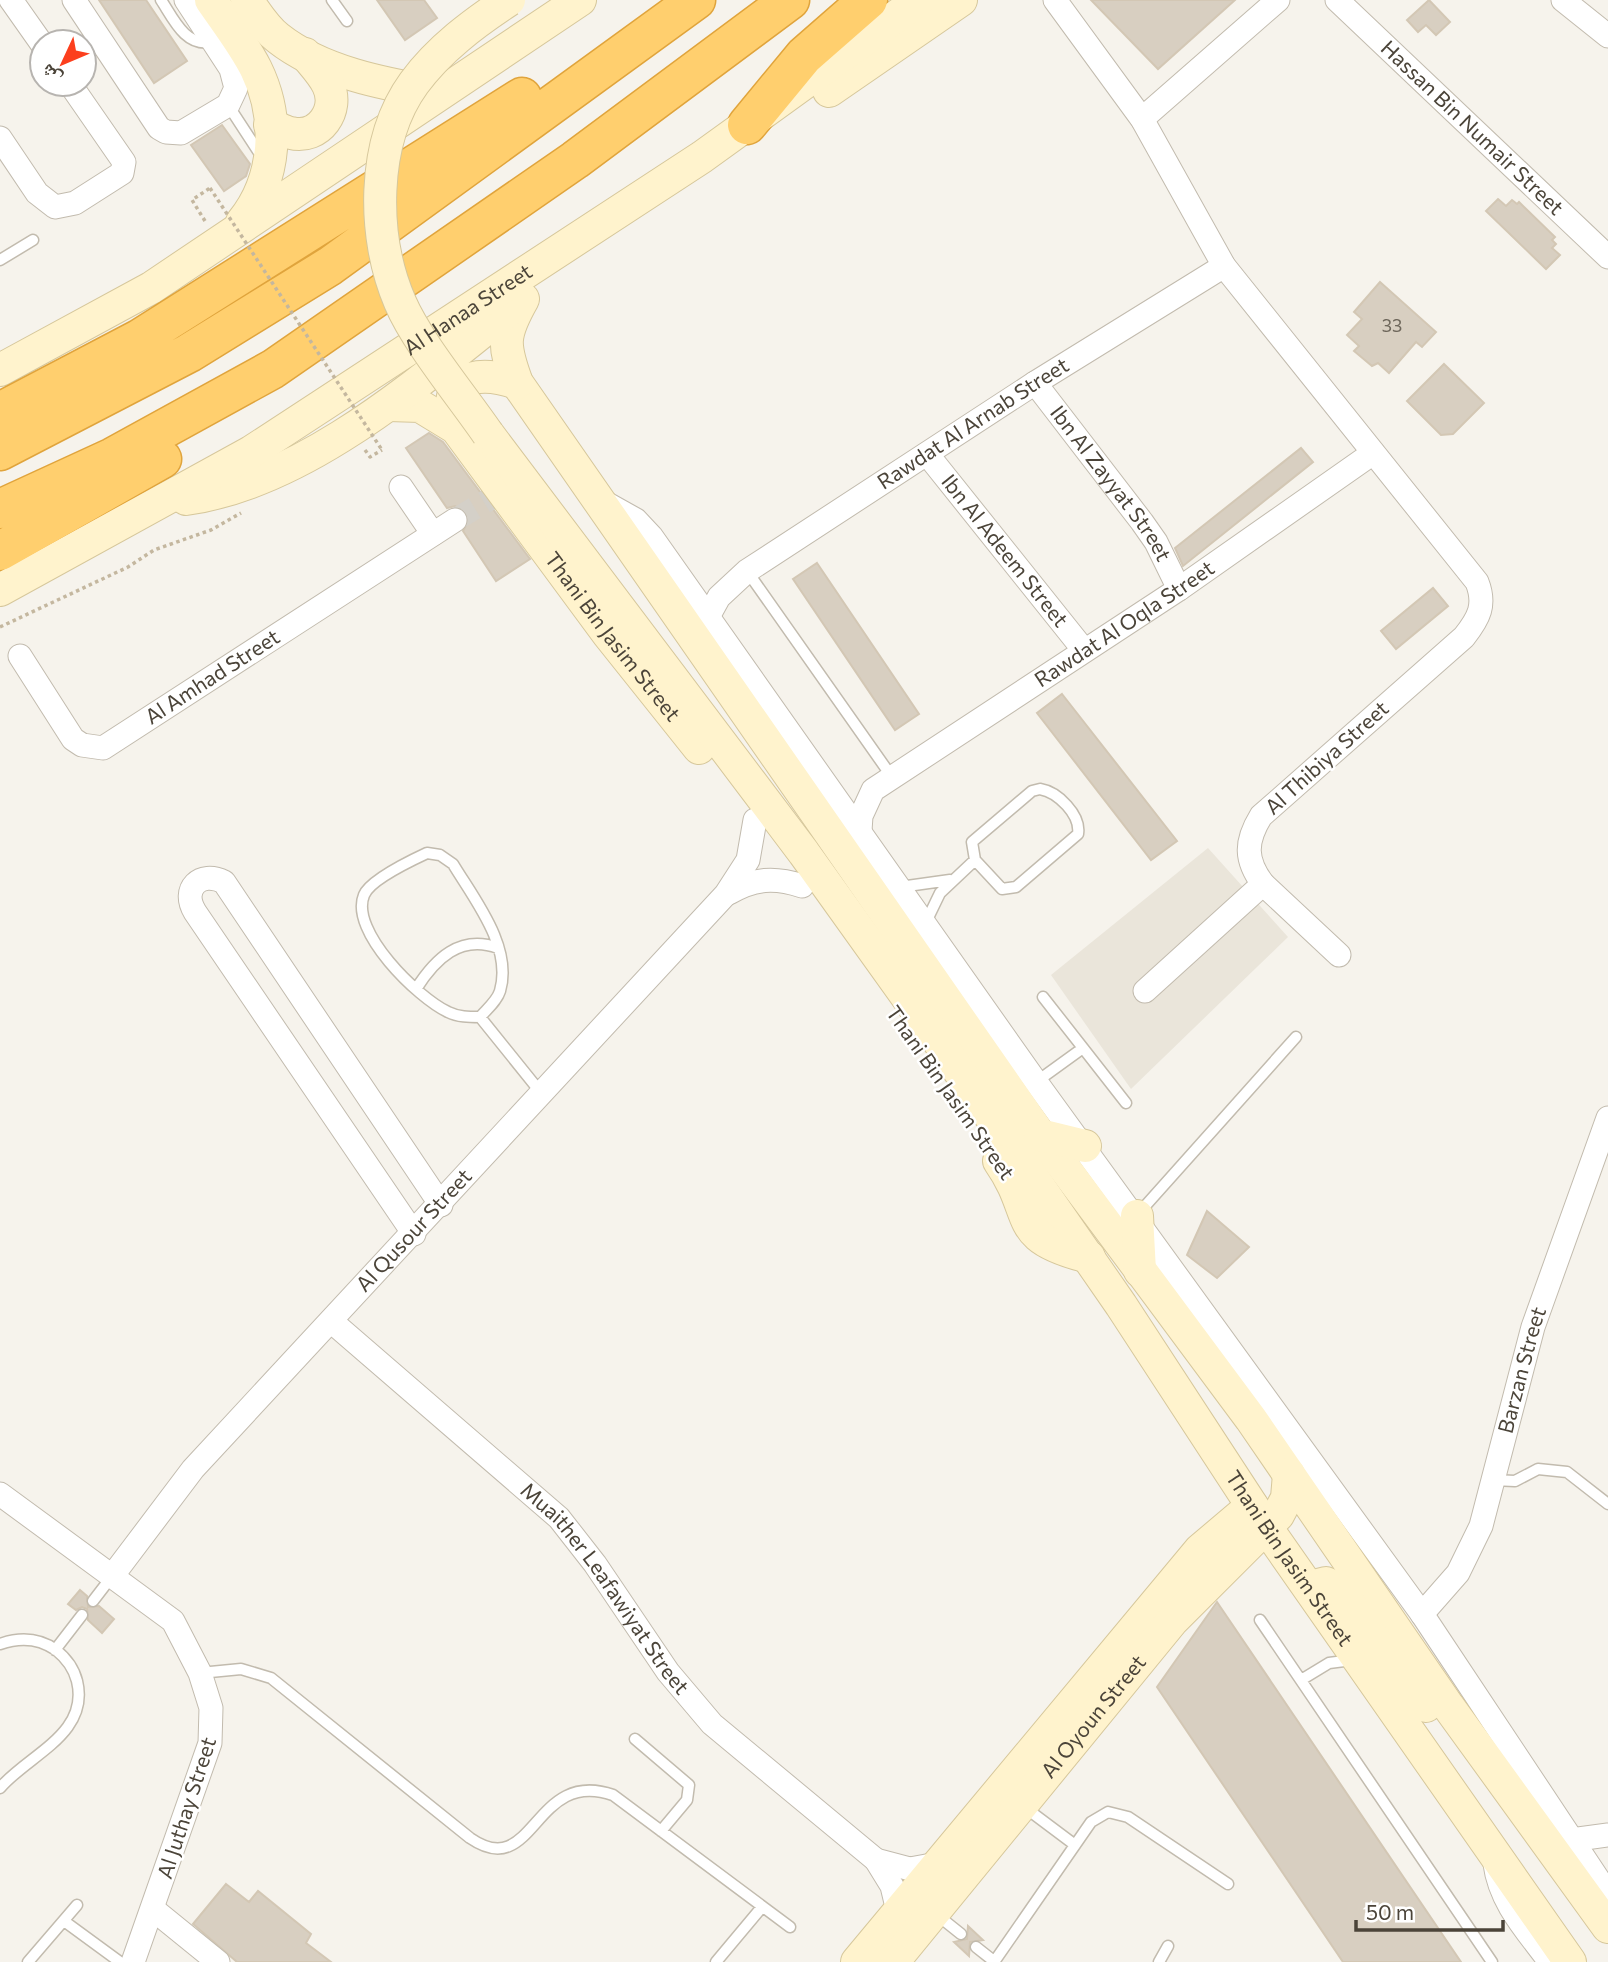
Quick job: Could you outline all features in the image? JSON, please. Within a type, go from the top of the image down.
[{"type":"highway","points":[[0,451],[189,353],[330,266],[696,0]]},
{"type":"highway","points":[[0,509],[113,457],[273,369],[575,160],[790,0]]},
{"type":"highway","points":[[747,125],[804,56],[868,0]]},
{"type":"highway","points":[[0,412],[151,332],[527,94],[570,77],[590,76]]},
{"type":"highway","points":[[0,551],[215,428],[273,369]]},
{"type":"main road","points":[[211,0],[262,82],[264,138],[272,147],[263,190],[253,209],[230,237]]},
{"type":"main road","points":[[247,0],[276,37],[305,54],[373,80],[440,94]]},
{"type":"main road","points":[[509,0],[480,19],[438,56],[413,85],[395,119],[378,189],[385,262],[401,304],[488,434],[804,853],[1089,1257]]},
{"type":"main road","points":[[0,370],[151,288],[580,0]]},
{"type":"main road","name":"Al Hanaa Street","points":[[0,590],[251,452],[691,165],[919,0]]},
{"type":"main road","points":[[157,502],[223,491],[256,480],[286,466],[389,405],[523,299],[961,0]]},
{"type":"main road","points":[[264,138],[311,133],[325,121],[333,103],[328,84],[305,54]]},
{"type":"main road","points":[[523,299],[505,337],[505,352],[517,383],[1040,1135],[1251,1419],[1448,1706],[1608,1927]]},
{"type":"main road","points":[[456,428],[451,412],[452,403],[454,395],[464,382],[479,375],[496,376],[517,383]]},
{"type":"main road","name":"Thani Bin Jasim Street","points":[[389,405],[420,406],[456,428],[496,495],[755,820],[1007,1172],[1032,1232],[1045,1243],[1089,1257],[1184,1404],[1266,1513],[1301,1575],[1570,1962]]},
{"type":"main road","points":[[1040,1135],[1085,1146]]},
{"type":"main road","points":[[1136,1216],[1140,1271]]},
{"type":"main road","points":[[1121,1305],[1140,1348],[1220,1482],[1221,1502],[1207,1564],[1251,1562],[1301,1575],[1340,1590],[1400,1677],[1426,1706],[1560,1896],[1580,1919],[1608,1939]]},
{"type":"main road","points":[[1184,1404],[1230,1439],[1243,1435],[1251,1419]]},
{"type":"main road","points":[[1266,1513],[1287,1498],[1289,1474]]},
{"type":"main road","points":[[1266,1513],[1299,1519],[1313,1535],[1409,1674],[1426,1706]]},
{"type":"main road","name":"Al Oyoun Street","points":[[857,1962],[937,1864],[1207,1564],[1266,1513]]},
{"type":"main road","name":"Al Oyoun Street","points":[[893,1962],[1172,1621],[1207,1564]]},
{"type":"street","points":[[11,0],[31,28]]},
{"type":"street","points":[[74,0],[155,121],[166,132],[181,133],[228,105],[236,88],[236,78],[186,0]]},
{"type":"street","points":[[1055,0],[1142,119],[1224,266],[1373,453]]},
{"type":"street","points":[[1142,119],[1278,0]]},
{"type":"street","name":"Hassan Bin Numair Street","points":[[1337,0],[1607,255]]},
{"type":"street","points":[[1563,0],[1608,36]]},
{"type":"street","points":[[0,138],[37,193],[55,207],[63,207],[106,184],[125,168],[120,154],[80,98]]},
{"type":"street","name":"Rawdat Al Arnab Street","points":[[708,617],[711,607],[727,587],[747,570],[1035,383],[1224,266]]},
{"type":"street","name":"Ibn Al Zayyat Street","points":[[1035,383],[1149,532],[1179,589]]},
{"type":"street","name":"Rawdat Al Oqla Street","points":[[882,783],[1083,649],[1179,589],[1373,453]]},
{"type":"street","name":"Al Thibiya Street","points":[[1339,955],[1263,884],[1252,870],[1247,852],[1251,832],[1261,816],[1464,637],[1482,609],[1482,595],[1477,582],[1373,453]]},
{"type":"street","name":"Ibn Al Adeem Street","points":[[927,454],[1083,649]]},
{"type":"street","points":[[401,487],[433,534]]},
{"type":"street","points":[[600,500],[642,526],[690,592],[1036,1082],[1136,1216],[1422,1614],[1608,1894]]},
{"type":"street","name":"Al Amhad Street","points":[[20,656],[73,739],[82,746],[103,748],[455,520]]},
{"type":"street","points":[[690,592],[727,587]]},
{"type":"street","points":[[824,782],[856,792],[882,783]]},
{"type":"street","points":[[860,831],[861,816],[882,783]]},
{"type":"street","name":"Al Qusour Street","points":[[113,1575],[193,1469],[441,1205],[726,894],[748,860],[755,820]]},
{"type":"street","points":[[414,1234],[190,903],[189,892],[195,883],[204,877],[224,881],[441,1205]]},
{"type":"street","name":"Al Qusour Street","points":[[726,894],[744,884],[763,879],[783,880],[802,886]]},
{"type":"street","points":[[1145,991],[1263,884]]},
{"type":"street","points":[[288,1048],[321,1026]]},
{"type":"street","name":"Barzan Street","points":[[1422,1614],[1448,1585],[1468,1555],[1481,1526],[1548,1279],[1608,1118]]},
{"type":"street","points":[[358,1152],[390,1131]]},
{"type":"street","name":"Muaither Leafawiyat Street","points":[[331,1321],[559,1518],[595,1564],[668,1672],[712,1724],[876,1860],[892,1886],[898,1912]]},
{"type":"street","name":"Al Juthay Street","points":[[0,1494],[173,1620],[201,1673],[211,1708],[210,1744],[134,1962]]},
{"type":"street","points":[[1571,1840],[1608,1835]]},
{"type":"street","points":[[1589,1869],[1608,1841]]},
{"type":"street","name":"Thani Bin Jasim Street","points":[[1493,1851],[1501,1888],[1513,1913],[1534,1953],[1550,1962]]},
{"type":"street","name":"Muaither Leafawiyat Street","points":[[876,1860],[910,1869],[937,1864]]},
{"type":"street","points":[[154,1910],[218,1962]]},
{"type":"lane","points":[[161,0],[184,34],[198,42],[213,42]]},
{"type":"lane","points":[[332,0],[347,21]]},
{"type":"lane","points":[[228,105],[264,138]]},
{"type":"lane","points":[[0,260],[33,240]]},
{"type":"lane","points":[[747,570],[882,783]]},
{"type":"lane","points":[[1050,790],[1076,818],[1078,834],[1016,887],[1002,888],[975,860],[972,842],[1032,792],[1050,790]]},
{"type":"lane","points":[[427,853],[440,855],[453,864],[499,948],[502,971],[500,992],[480,1017],[460,1017],[447,1012],[416,989],[394,969],[368,931],[361,906],[364,893],[372,884],[427,853]]},
{"type":"lane","points":[[926,923],[940,893],[950,880],[975,860]]},
{"type":"lane","points":[[900,887],[950,880]]},
{"type":"lane","points":[[416,989],[433,965],[449,950],[478,943],[499,948]]},
{"type":"lane","points":[[1043,997],[1126,1102]]},
{"type":"lane","points":[[480,1017],[542,1094]]},
{"type":"lane","points":[[1136,1216],[1296,1037]]},
{"type":"lane","points":[[1036,1082],[1083,1048]]},
{"type":"lane","points":[[1493,1480],[1515,1481],[1538,1468],[1567,1472],[1608,1504]]},
{"type":"lane","points":[[93,1601],[113,1575]]},
{"type":"lane","points":[[55,1650],[82,1615]]},
{"type":"lane","points":[[1259,1620],[1492,1962]]},
{"type":"lane","points":[[0,1644],[32,1640],[55,1650],[63,1656],[76,1677],[79,1701],[76,1713],[62,1734],[22,1766],[0,1788]]},
{"type":"lane","points":[[1301,1680],[1329,1663],[1362,1660]]},
{"type":"lane","points":[[201,1673],[241,1669],[271,1678],[470,1838],[487,1848],[508,1847],[517,1843],[558,1798],[585,1789],[613,1794],[790,1927]]},
{"type":"lane","points":[[635,1739],[689,1785],[687,1800],[662,1830]]},
{"type":"lane","points":[[1021,1804],[1075,1845]]},
{"type":"lane","points":[[976,1947],[995,1962],[1075,1845],[1099,1815],[1119,1812],[1228,1884]]},
{"type":"lane","points":[[28,1962],[77,1905]]},
{"type":"lane","points":[[716,1962],[762,1907]]},
{"type":"lane","points":[[934,1912],[961,1934]]},
{"type":"lane","points":[[64,1921],[120,1962]]},
{"type":"lane","points":[[1159,1962],[1168,1946]]},
{"type":"path","points":[[192,200],[210,188],[382,450],[370,457]]},
{"type":"path","points":[[0,627],[128,567],[154,550],[211,530],[244,512]]},
{"type":"shaded area","points":[[1208,848],[1288,937],[1131,1089],[1051,975]]},
{"type":"building","points":[[99,0],[146,0],[187,61],[154,83]]},
{"type":"building","points":[[377,0],[424,0],[437,18],[405,40]]},
{"type":"building","points":[[1091,0],[1235,0],[1158,69]]},
{"type":"building","points":[[1429,0],[1450,22],[1436,35],[1426,25],[1418,32],[1407,20]]},
{"type":"building","points":[[222,125],[250,164],[246,176],[224,191],[191,145]]},
{"type":"building","points":[[1498,199],[1506,206],[1512,200],[1517,204],[1519,202],[1555,237],[1552,240],[1556,244],[1552,248],[1560,255],[1546,269],[1486,211]]},
{"type":"building","points":[[1380,282],[1436,332],[1422,347],[1416,342],[1389,373],[1378,363],[1372,366],[1354,351],[1359,346],[1347,335],[1362,319],[1354,312]]},
{"type":"building","points":[[1444,364],[1484,403],[1453,434],[1441,435],[1407,401]]},
{"type":"building","points":[[429,433],[443,442],[530,559],[496,581],[463,531],[469,520],[466,512],[455,506],[447,508],[406,448]]},
{"type":"building","points":[[1301,448],[1313,462],[1183,566],[1175,548]]},
{"type":"building","points":[[817,563],[919,714],[895,730],[793,579]]},
{"type":"building","points":[[1433,588],[1448,606],[1396,649],[1381,631]]},
{"type":"building","points":[[1062,694],[1177,841],[1151,860],[1037,713]]},
{"type":"building","points":[[1207,1211],[1249,1247],[1217,1278],[1187,1255]]},
{"type":"building","points":[[80,1590],[87,1596],[88,1607],[99,1606],[114,1619],[102,1633],[88,1620],[87,1609],[82,1607],[76,1610],[68,1604]]},
{"type":"building","points":[[1217,1602],[1461,1962],[1343,1962],[1157,1687]]},
{"type":"building","points":[[226,1884],[249,1902],[258,1891],[311,1934],[306,1943],[331,1962],[237,1962],[193,1924]]},
{"type":"building","points":[[968,1926],[983,1940],[970,1942],[969,1956],[954,1942],[967,1939]]},
{"type":"tunnel","points":[[455,520],[490,499]]}]
